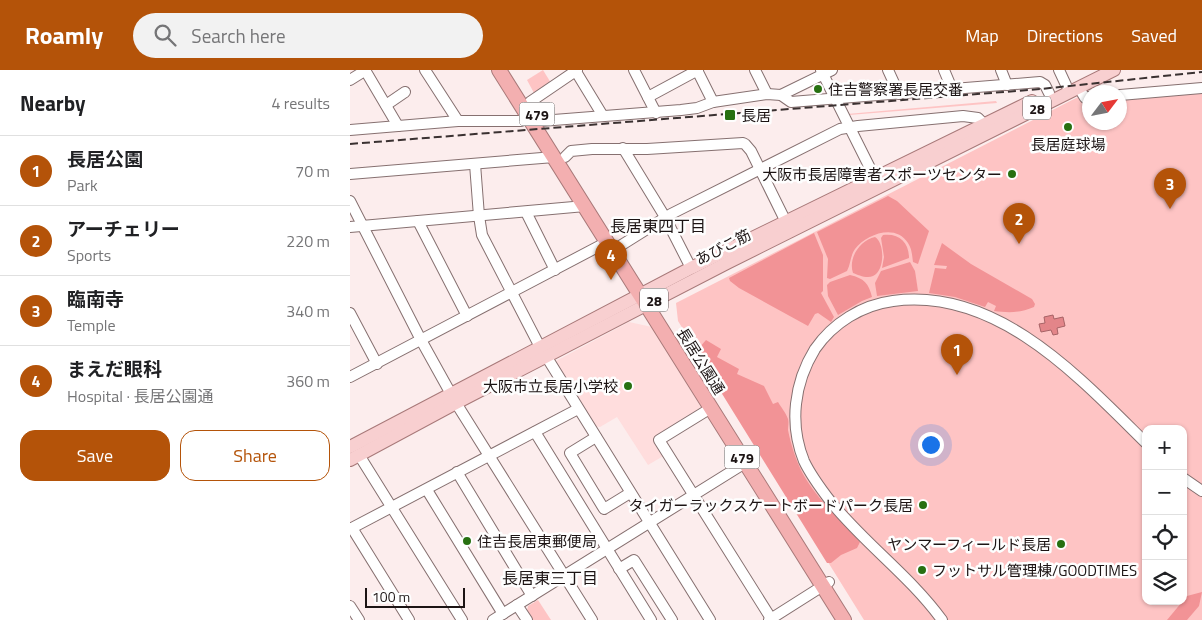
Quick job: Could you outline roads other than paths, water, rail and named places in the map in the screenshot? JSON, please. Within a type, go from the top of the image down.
[{"type":"highway","name":"長居公園通","points":[[499,70],[559,157],[647,297],[826,584],[844,620]]},
{"type":"highway","name":"長居公園通","points":[[509,70],[530,102],[534,119]]},
{"type":"highway","name":"長居公園通","points":[[559,157],[585,206],[613,244]]},
{"type":"highway","name":"長居公園通","points":[[647,297],[745,463],[826,584],[853,620]]},
{"type":"main road","name":"あびこ筋","points":[[647,297],[692,268],[1095,70]]},
{"type":"main road","name":"あびこ筋","points":[[352,450],[647,297],[890,181],[1114,70]]},
{"type":"street","points":[[350,80],[365,70],[398,126]]},
{"type":"street","points":[[425,70],[458,121]]},
{"type":"street","points":[[530,102],[576,70],[604,116]]},
{"type":"street","points":[[634,70],[656,113]]},
{"type":"street","points":[[648,97],[697,70],[714,102]]},
{"type":"street","points":[[755,70],[767,94]]},
{"type":"street","points":[[888,70],[899,94]]},
{"type":"street","points":[[944,70],[952,89]]},
{"type":"street","points":[[1001,70],[1007,85]]},
{"type":"street","points":[[1059,70],[1066,85]]},
{"type":"street","points":[[781,95],[825,72],[835,98],[876,178],[890,181]]},
{"type":"street","points":[[350,130],[458,121],[521,121],[656,113],[697,108],[714,102],[767,94],[781,95],[791,102],[1040,82],[1045,85],[1049,93]]},
{"type":"street","points":[[1127,94],[1202,88]]},
{"type":"street","points":[[386,105],[405,92]]},
{"type":"street","points":[[350,377],[555,270],[613,244],[840,129],[963,116],[978,118],[984,124]]},
{"type":"street","points":[[350,174],[559,157],[571,151],[742,143],[748,147],[786,222]]},
{"type":"street","points":[[623,148],[665,217],[692,268]]},
{"type":"street","points":[[475,164],[478,216],[482,235],[543,352],[708,619]]},
{"type":"street","points":[[350,201],[453,398],[592,620]]},
{"type":"street","points":[[350,227],[585,206]]},
{"type":"street","points":[[526,212],[555,270]]},
{"type":"street","points":[[418,221],[467,316]]},
{"type":"street","points":[[942,620],[835,507],[804,461],[796,429],[795,408],[798,388],[812,355],[823,339],[834,329],[862,309],[879,303],[897,300],[935,300],[978,312],[1021,334],[1058,360],[1088,385],[1142,439]]},
{"type":"street","points":[[350,313],[377,364]]},
{"type":"street","points":[[711,408],[659,440],[771,620],[826,584]]},
{"type":"street","points":[[409,620],[351,528],[578,409]]},
{"type":"street","points":[[535,432],[651,620]]},
{"type":"street","points":[[596,438],[570,453],[591,488],[604,509],[630,493]]},
{"type":"street","points":[[352,450],[462,620]]},
{"type":"street","points":[[426,490],[499,618],[745,463]]},
{"type":"street","points":[[457,472],[532,596]]},
{"type":"street","points":[[1187,481],[1202,491]]},
{"type":"street","points":[[575,497],[591,488]]},
{"type":"street","points":[[619,569],[634,560],[672,620]]},
{"type":"street","points":[[517,605],[527,620]]},
{"type":"street","points":[[350,606],[359,620]]},
{"type":"railway","points":[[350,144],[1041,89],[1202,72]]},
{"type":"place","name":"住吉警察署長居交番","points":[[818,89]]},
{"type":"place","name":"長居","points":[[730,115]]},
{"type":"place","name":"長居庭球場","points":[[1068,127]]},
{"type":"place","name":"大阪市長居障害者スポーツセンター","points":[[1012,174]]},
{"type":"place","name":"臨南寺","points":[[1170,209]]},
{"type":"place","name":"アーチェリー","points":[[1019,244]]},
{"type":"place","name":"まえだ眼科","points":[[611,280]]},
{"type":"place","name":"長居公園","points":[[957,375]]},
{"type":"place","name":"大阪市立長居小学校","points":[[628,386]]},
{"type":"place","name":"タイガーラックスケートボードパーク長居","points":[[923,505]]},
{"type":"place","name":"住吉長居東郵便局","points":[[467,541]]},
{"type":"place","name":"ヤンマーフィールド長居","points":[[1061,544]]},
{"type":"place","name":"フットサル管理棟/GOODTIMES","points":[[922,570]]},
{"type":"district","name":"長居東四丁目","points":[[658,226]]},
{"type":"district","name":"長居東三丁目","points":[[550,578]]}]
